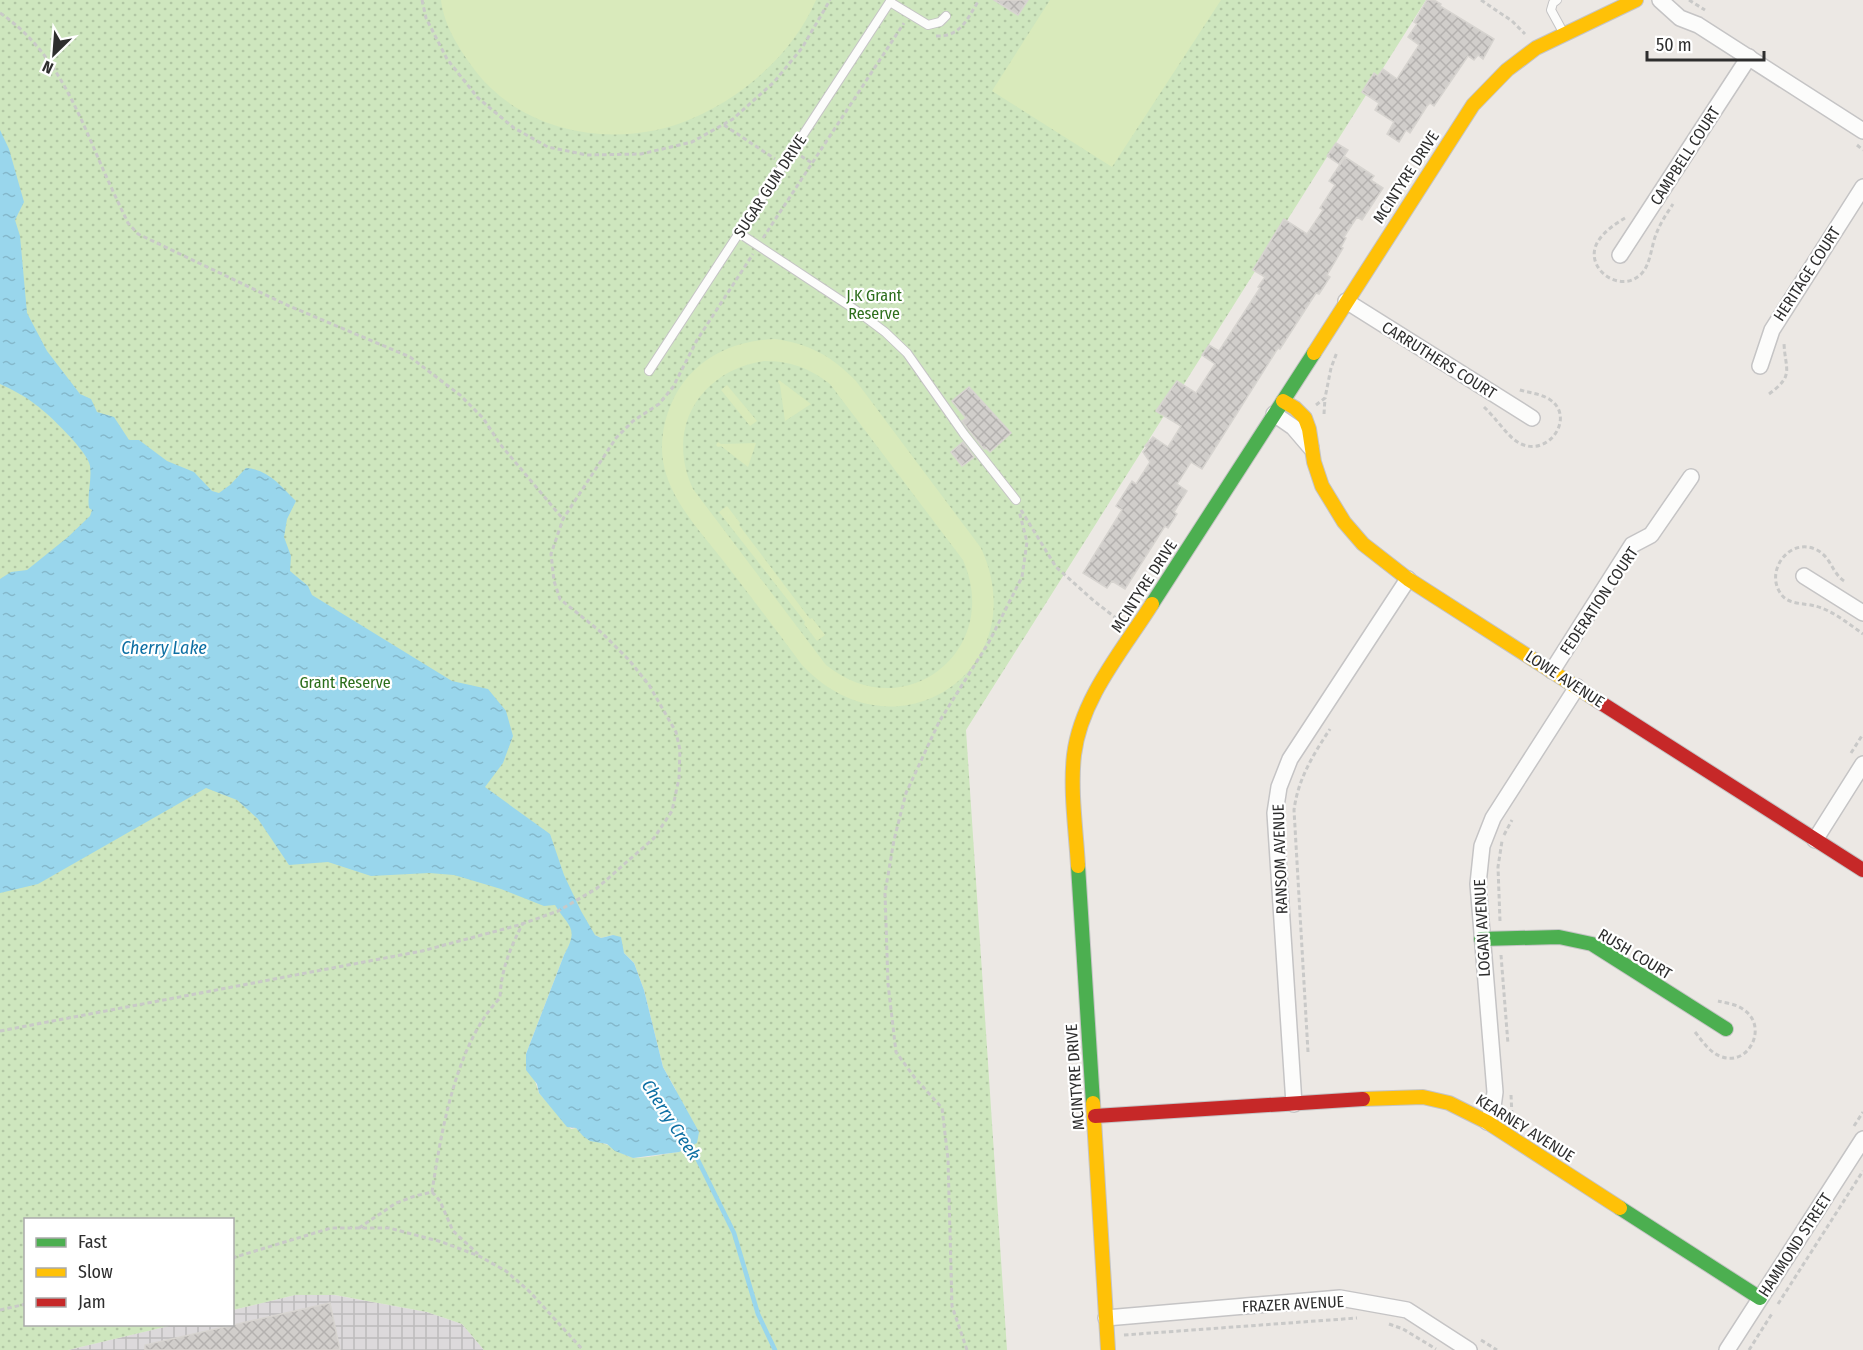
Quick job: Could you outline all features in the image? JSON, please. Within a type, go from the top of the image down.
[{"type":"street","name":"MCINTYRE DRIVE","points":[[1108,1350],[1114,1317],[1095,1116],[1073,777],[1074,747],[1081,720],[1135,631],[1473,105],[1507,70],[1536,48],[1563,33],[1636,0]]},
{"type":"street","points":[[1660,0],[1680,18],[1698,25],[1863,131]]},
{"type":"street","points":[[1675,0],[1698,25]]},
{"type":"street","name":"CAMPBELL COURT","points":[[1620,255],[1749,57]]},
{"type":"street","name":"HERITAGE COURT","points":[[1760,366],[1772,330],[1863,187]]},
{"type":"street","name":"CARRUTHERS COURT","points":[[1346,301],[1532,418]]},
{"type":"street","points":[[1283,401],[1302,414]]},
{"type":"street","name":"LOWE AVENUE","points":[[1274,414],[1293,427],[1311,448]]},
{"type":"street","name":"LOWE AVENUE","points":[[1302,414],[1310,429],[1311,448],[1327,496],[1345,525],[1372,553],[1408,579],[1863,870]]},
{"type":"street","name":"FEDERATION COURT","points":[[1552,671],[1632,545],[1651,535],[1691,477]]},
{"type":"street","points":[[1804,576],[1863,613]]},
{"type":"street","name":"RANSOM AVENUE","points":[[1294,1104],[1275,813],[1279,787],[1290,759],[1408,579]]},
{"type":"street","name":"LOGAN AVENUE","points":[[1487,1122],[1493,1107],[1495,1092],[1478,884],[1482,846],[1492,818],[1577,687]]},
{"type":"street","points":[[1815,840],[1863,764]]},
{"type":"street","name":"RUSH COURT","points":[[1481,939],[1559,937],[1592,944],[1726,1029]]},
{"type":"street","name":"KEARNEY AVENUE","points":[[1095,1116],[1390,1097],[1423,1097],[1449,1103],[1487,1122],[1760,1298]]},
{"type":"street","name":"HAMMOND STREET","points":[[1727,1350],[1863,1139]]},
{"type":"street","name":"FRAZER AVENUE","points":[[1114,1317],[1340,1298],[1407,1310],[1469,1350]]},
{"type":"lane","points":[[1557,0],[1553,3],[1551,10],[1563,33]]},
{"type":"lane","points":[[890,1],[928,25],[940,22],[946,16]]},
{"type":"lane","name":"SUGAR GUM DRIVE","points":[[649,371],[890,1]]},
{"type":"lane","points":[[739,233],[885,332],[907,353],[964,434],[1016,500]]},
{"type":"path","points":[[422,0],[426,18],[447,59],[478,98],[514,128],[548,147],[587,155],[641,154],[692,142],[724,125],[774,82],[802,48],[830,0]]},
{"type":"path","points":[[1481,0],[1512,21],[1527,35],[1519,41]]},
{"type":"path","points":[[0,13],[33,40],[60,77],[81,117],[128,223],[138,234],[286,305],[410,357],[460,395],[483,418],[500,444],[564,519]]},
{"type":"path","points":[[0,1031],[422,951],[523,923],[558,911],[596,889],[654,838],[672,811],[679,778],[680,750],[676,732],[649,685],[629,660],[602,633],[560,599],[554,581],[551,555],[564,519],[616,438],[633,421],[658,404],[673,387],[697,340],[909,14]]},
{"type":"path","points":[[724,125],[784,165]]},
{"type":"path","points":[[1769,394],[1783,382],[1789,370],[1784,341]]},
{"type":"path","points":[[1302,414],[1325,398],[1331,368],[1340,345]]},
{"type":"path","points":[[1016,500],[1056,567],[1113,617],[1135,631]]},
{"type":"path","points":[[967,1350],[952,1306],[948,1159],[942,1108],[915,1078],[896,1052],[888,984],[885,893],[894,840],[906,793],[939,722],[989,642],[1022,577],[1027,542],[1016,500]]},
{"type":"path","points":[[1308,1053],[1294,810],[1296,796],[1310,761],[1335,722]]},
{"type":"path","points":[[1509,1054],[1500,938],[1498,867],[1502,841],[1514,816]]},
{"type":"path","points":[[479,1256],[453,1231],[440,1202],[432,1192],[440,1134],[453,1088],[486,1013],[500,998],[501,978],[506,961],[523,923]]},
{"type":"path","points":[[1493,1107],[1513,1121],[1511,1088]]},
{"type":"path","points":[[1749,1350],[1863,1171]]},
{"type":"path","points":[[358,1228],[396,1203],[432,1192]]},
{"type":"path","points":[[234,1257],[331,1228],[389,1228],[442,1242],[479,1256],[506,1271],[530,1292],[583,1350]]},
{"type":"path","points":[[0,1310],[24,1304]]},
{"type":"path","points":[[1114,1317],[1123,1335],[1124,1343]]},
{"type":"path","points":[[1123,1335],[1358,1318]]},
{"type":"path","points":[[1384,1322],[1403,1329],[1438,1350]]},
{"type":"shaded area","points":[[295,1295],[334,1295],[427,1312],[462,1324],[484,1350],[68,1350],[169,1326],[234,1326],[234,1310]]},
{"type":"green space","points":[[0,0],[1426,0],[966,730],[1007,1350],[484,1350],[462,1324],[427,1312],[335,1295],[295,1295],[234,1310],[234,1218],[24,1218],[24,1326],[169,1326],[68,1350],[0,1350]],"holes":[[[595,935],[601,938],[613,935],[624,953],[634,963],[644,990],[663,1067],[676,1090],[679,1152],[636,1158],[589,1139],[576,1128],[571,1129],[539,1093],[526,1054],[564,955],[571,943]]]},
{"type":"green space","points":[[441,0],[816,0],[806,21],[778,58],[761,75],[723,103],[681,123],[654,130],[626,134],[598,134],[570,130],[544,121],[519,109],[496,93],[477,73],[459,48],[449,29]]},
{"type":"green space","points":[[1050,0],[1221,0],[1112,167],[992,91]]},
{"type":"green space","points":[[774,339],[809,347],[847,372],[981,548],[993,592],[990,632],[973,665],[947,689],[914,704],[877,706],[839,693],[802,665],[679,503],[666,475],[662,451],[663,431],[677,392],[692,373],[712,356],[735,346]],"holes":[[[773,361],[799,366],[830,384],[963,560],[972,593],[969,624],[958,650],[939,670],[914,683],[886,688],[856,682],[826,665],[693,489],[685,467],[683,445],[686,425],[694,406],[706,390],[722,377],[741,367]]]},
{"type":"green space","points":[[779,380],[811,404],[785,421],[778,382]]},
{"type":"green space","points":[[727,385],[757,421],[750,426],[721,390]]},
{"type":"green space","points":[[718,442],[721,444],[756,443],[748,467],[721,446],[718,447],[716,445]]},
{"type":"green space","points":[[727,506],[810,619],[812,618],[825,635],[817,641],[804,624],[805,622],[719,512]]},
{"type":"water","name":"Cherry Lake","points":[[0,130],[9,149],[24,202],[15,220],[20,236],[27,313],[47,351],[80,394],[91,399],[97,412],[114,417],[129,440],[139,440],[167,461],[194,472],[212,491],[219,493],[246,468],[261,471],[274,479],[296,501],[287,519],[284,537],[291,556],[290,571],[308,586],[312,595],[452,681],[488,689],[506,711],[513,736],[503,763],[485,787],[550,834],[564,875],[595,935],[601,938],[613,935],[621,937],[624,953],[634,963],[644,990],[663,1067],[699,1132],[697,1143],[679,1152],[633,1158],[615,1151],[607,1144],[590,1141],[576,1128],[567,1127],[539,1093],[537,1084],[526,1070],[526,1054],[569,946],[572,933],[555,905],[544,906],[501,889],[454,875],[429,873],[371,876],[328,862],[289,865],[258,819],[237,800],[206,788],[38,884],[0,893],[0,579],[11,572],[27,570],[68,537],[90,516],[92,510],[89,508],[90,466],[83,452],[42,409],[0,384]]},
{"type":"building","points":[[994,0],[1028,0],[1018,15]]},
{"type":"building","points":[[1427,0],[1434,0],[1441,4],[1440,6],[1494,39],[1483,59],[1478,55],[1474,60],[1468,56],[1434,106],[1430,103],[1427,106],[1410,133],[1406,130],[1399,142],[1387,134],[1394,122],[1375,110],[1379,103],[1362,92],[1374,73],[1378,76],[1383,69],[1397,79],[1419,45],[1408,37],[1417,24],[1414,22]]},
{"type":"building","points":[[1336,143],[1348,150],[1339,164],[1327,156]]},
{"type":"building","points":[[1345,157],[1374,176],[1371,180],[1383,188],[1362,220],[1357,217],[1344,237],[1346,238],[1341,247],[1343,248],[1327,275],[1330,277],[1319,294],[1316,293],[1280,349],[1278,348],[1202,469],[1191,462],[1177,484],[1187,491],[1174,512],[1177,514],[1168,528],[1165,526],[1125,589],[1112,581],[1107,588],[1083,573],[1122,510],[1116,506],[1132,481],[1136,484],[1150,462],[1143,452],[1147,447],[1145,446],[1153,437],[1168,447],[1181,426],[1156,411],[1177,381],[1196,393],[1215,364],[1202,355],[1209,345],[1219,351],[1260,288],[1258,287],[1265,277],[1253,270],[1284,219],[1307,234],[1323,210],[1320,208],[1335,185],[1329,181]]},
{"type":"building","points":[[969,387],[1011,433],[990,452],[984,449],[962,421],[966,418],[952,401]]},
{"type":"building","points":[[963,442],[974,457],[962,466],[951,452]]},
{"type":"building","points":[[330,1303],[340,1350],[145,1350],[145,1345]]},
{"type":"waterway","name":"Cherry Creek","points":[[689,1142],[734,1233],[758,1314],[775,1350]]},
{"type":"traffic: fast","points":[[1152,604],[1314,353]]},
{"type":"traffic: fast","points":[[1078,866],[1093,1103]]},
{"type":"traffic: fast","points":[[1481,939],[1559,937],[1592,944],[1726,1029]]},
{"type":"traffic: fast","points":[[1620,1208],[1760,1298]]},
{"type":"traffic: slow","points":[[1314,353],[1473,105],[1507,70],[1536,48],[1636,0]]},
{"type":"traffic: slow","points":[[1283,401],[1305,418],[1314,462],[1322,486],[1344,522],[1363,544],[1408,579],[1598,701]]},
{"type":"traffic: slow","points":[[1078,866],[1073,782],[1074,755],[1078,734],[1094,694],[1152,604]]},
{"type":"traffic: slow","points":[[1363,1099],[1423,1097],[1449,1103],[1487,1122],[1620,1208]]},
{"type":"traffic: slow","points":[[1093,1103],[1108,1350]]},
{"type":"traffic: jam","points":[[1598,701],[1863,870]]},
{"type":"traffic: jam","points":[[1095,1116],[1363,1099]]},
{"type":"park label","name":"J.K Grant Reserve","points":[[874,304]]},
{"type":"park label","name":"Grant Reserve","points":[[345,682]]}]
